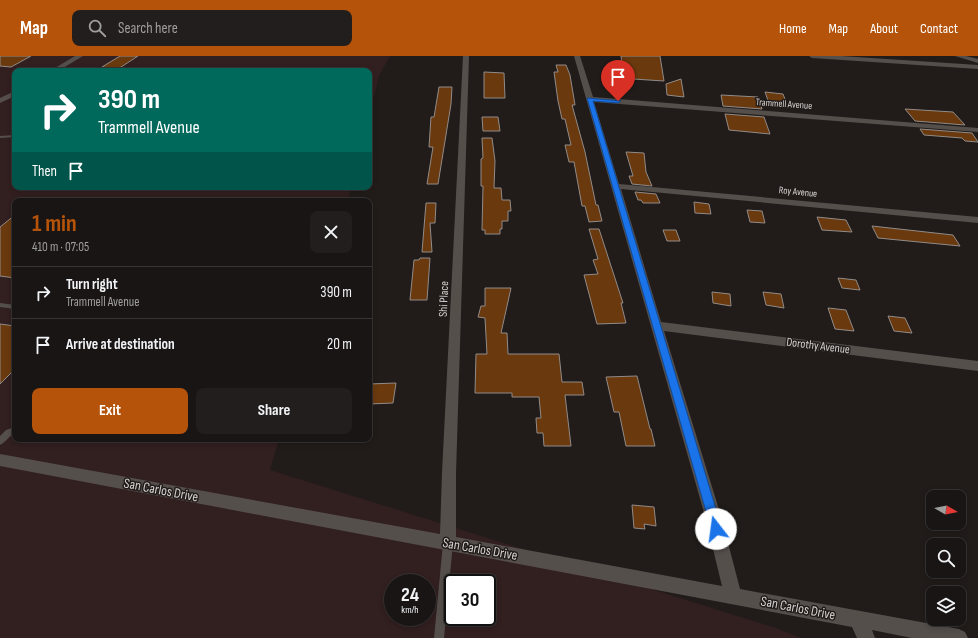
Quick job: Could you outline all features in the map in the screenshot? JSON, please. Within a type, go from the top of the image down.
[{"type":"street","points":[[58,68],[80,56]]},
{"type":"street","name":"Shi Place","points":[[448,543],[449,473],[466,56]]},
{"type":"street","points":[[577,56],[713,516],[733,594]]},
{"type":"street","points":[[812,56],[978,67]]},
{"type":"street","points":[[958,56],[978,61]]},
{"type":"street","points":[[0,101],[12,95]]},
{"type":"street","name":"Trammell Avenue","points":[[589,99],[978,130]]},
{"type":"street","name":"Roy Avenue","points":[[615,186],[978,220]]},
{"type":"street","name":"Dorothy Avenue","points":[[657,326],[978,366]]},
{"type":"street","name":"San Carlos Drive","points":[[0,460],[733,594],[858,620],[960,638]]},
{"type":"street","points":[[858,620],[866,638]]},
{"type":"lane","points":[[0,137],[12,136]]},
{"type":"lane","points":[[0,305],[12,307]]},
{"type":"lane","points":[[0,441],[12,431]]},
{"type":"lane","points":[[439,638],[448,543]]},
{"type":"shaded area","points":[[0,56],[390,56],[379,76],[372,104],[372,68],[12,68],[12,190],[350,190],[349,198],[12,198],[12,442],[278,442],[270,470],[776,628],[801,638],[0,638]]},
{"type":"building","points":[[0,56],[31,56],[11,67],[0,66]]},
{"type":"building","points":[[120,56],[138,56],[120,68],[102,67]]},
{"type":"building","points":[[621,56],[660,56],[664,81],[618,78],[618,64],[622,64]]},
{"type":"building","points":[[556,65],[566,65],[570,75],[575,105],[572,105],[585,152],[596,205],[598,205],[602,221],[589,222],[585,206],[582,206],[574,162],[569,162],[565,145],[571,145],[565,119],[562,119],[558,101],[554,72],[558,72]]},
{"type":"building","points":[[484,72],[504,73],[505,98],[484,98]]},
{"type":"building","points":[[681,79],[684,97],[667,95],[666,84]]},
{"type":"building","points":[[439,87],[452,87],[451,104],[438,184],[427,184],[433,147],[429,147],[431,117],[434,117]]},
{"type":"building","points":[[765,92],[783,94],[788,107],[770,106]]},
{"type":"building","points":[[721,95],[758,97],[762,109],[723,106]]},
{"type":"building","points":[[905,109],[953,112],[965,125],[915,121]]},
{"type":"building","points":[[725,114],[764,117],[770,134],[729,130]]},
{"type":"building","points":[[482,117],[498,117],[500,131],[483,131]]},
{"type":"building","points":[[920,129],[972,133],[978,142],[965,141],[962,138],[924,135]]},
{"type":"building","points":[[482,138],[492,138],[495,161],[494,188],[501,188],[502,200],[510,200],[511,211],[508,211],[508,221],[502,221],[502,229],[500,229],[500,234],[485,234],[485,230],[482,230]]},
{"type":"building","points":[[626,152],[644,153],[646,172],[652,186],[632,184],[629,176],[633,176]]},
{"type":"building","points":[[635,192],[656,194],[660,203],[643,203],[641,200],[638,200]]},
{"type":"building","points":[[694,202],[709,204],[711,214],[695,213]]},
{"type":"building","points":[[426,203],[436,203],[435,223],[430,223],[432,252],[422,252]]},
{"type":"building","points":[[747,210],[762,211],[765,223],[750,222]]},
{"type":"building","points":[[12,217],[12,278],[0,276],[0,227]]},
{"type":"building","points":[[817,217],[846,220],[852,232],[822,230]]},
{"type":"building","points":[[872,226],[953,235],[960,246],[878,238]]},
{"type":"building","points":[[589,229],[599,229],[623,303],[621,303],[626,323],[597,324],[584,275],[598,274],[593,260],[598,259]]},
{"type":"building","points":[[663,230],[676,230],[680,241],[667,241]]},
{"type":"building","points":[[420,258],[430,258],[427,300],[410,300],[414,260],[419,260]]},
{"type":"building","points":[[838,278],[856,280],[860,290],[842,288]]},
{"type":"building","points":[[485,288],[511,288],[501,333],[507,333],[508,354],[559,354],[562,382],[582,382],[584,395],[565,395],[571,446],[544,446],[543,433],[537,433],[536,418],[541,418],[539,397],[512,397],[512,393],[475,393],[476,354],[487,354],[485,318],[478,317],[481,306],[485,306]]},
{"type":"building","points":[[712,292],[730,294],[731,306],[713,303]]},
{"type":"building","points":[[763,292],[781,294],[784,308],[766,305]]},
{"type":"building","points":[[828,308],[846,310],[854,331],[835,329]]},
{"type":"building","points":[[888,316],[905,318],[912,333],[894,331]]},
{"type":"building","points":[[0,324],[12,326],[12,372],[0,384]]},
{"type":"building","points":[[637,376],[655,446],[626,446],[619,412],[614,412],[606,377]]},
{"type":"building","points":[[396,383],[393,403],[372,404],[372,384]]},
{"type":"building","points":[[632,505],[654,507],[656,526],[644,524],[645,529],[634,528]]},
{"type":"route","points":[[618,101],[589,99],[716,529]]}]
